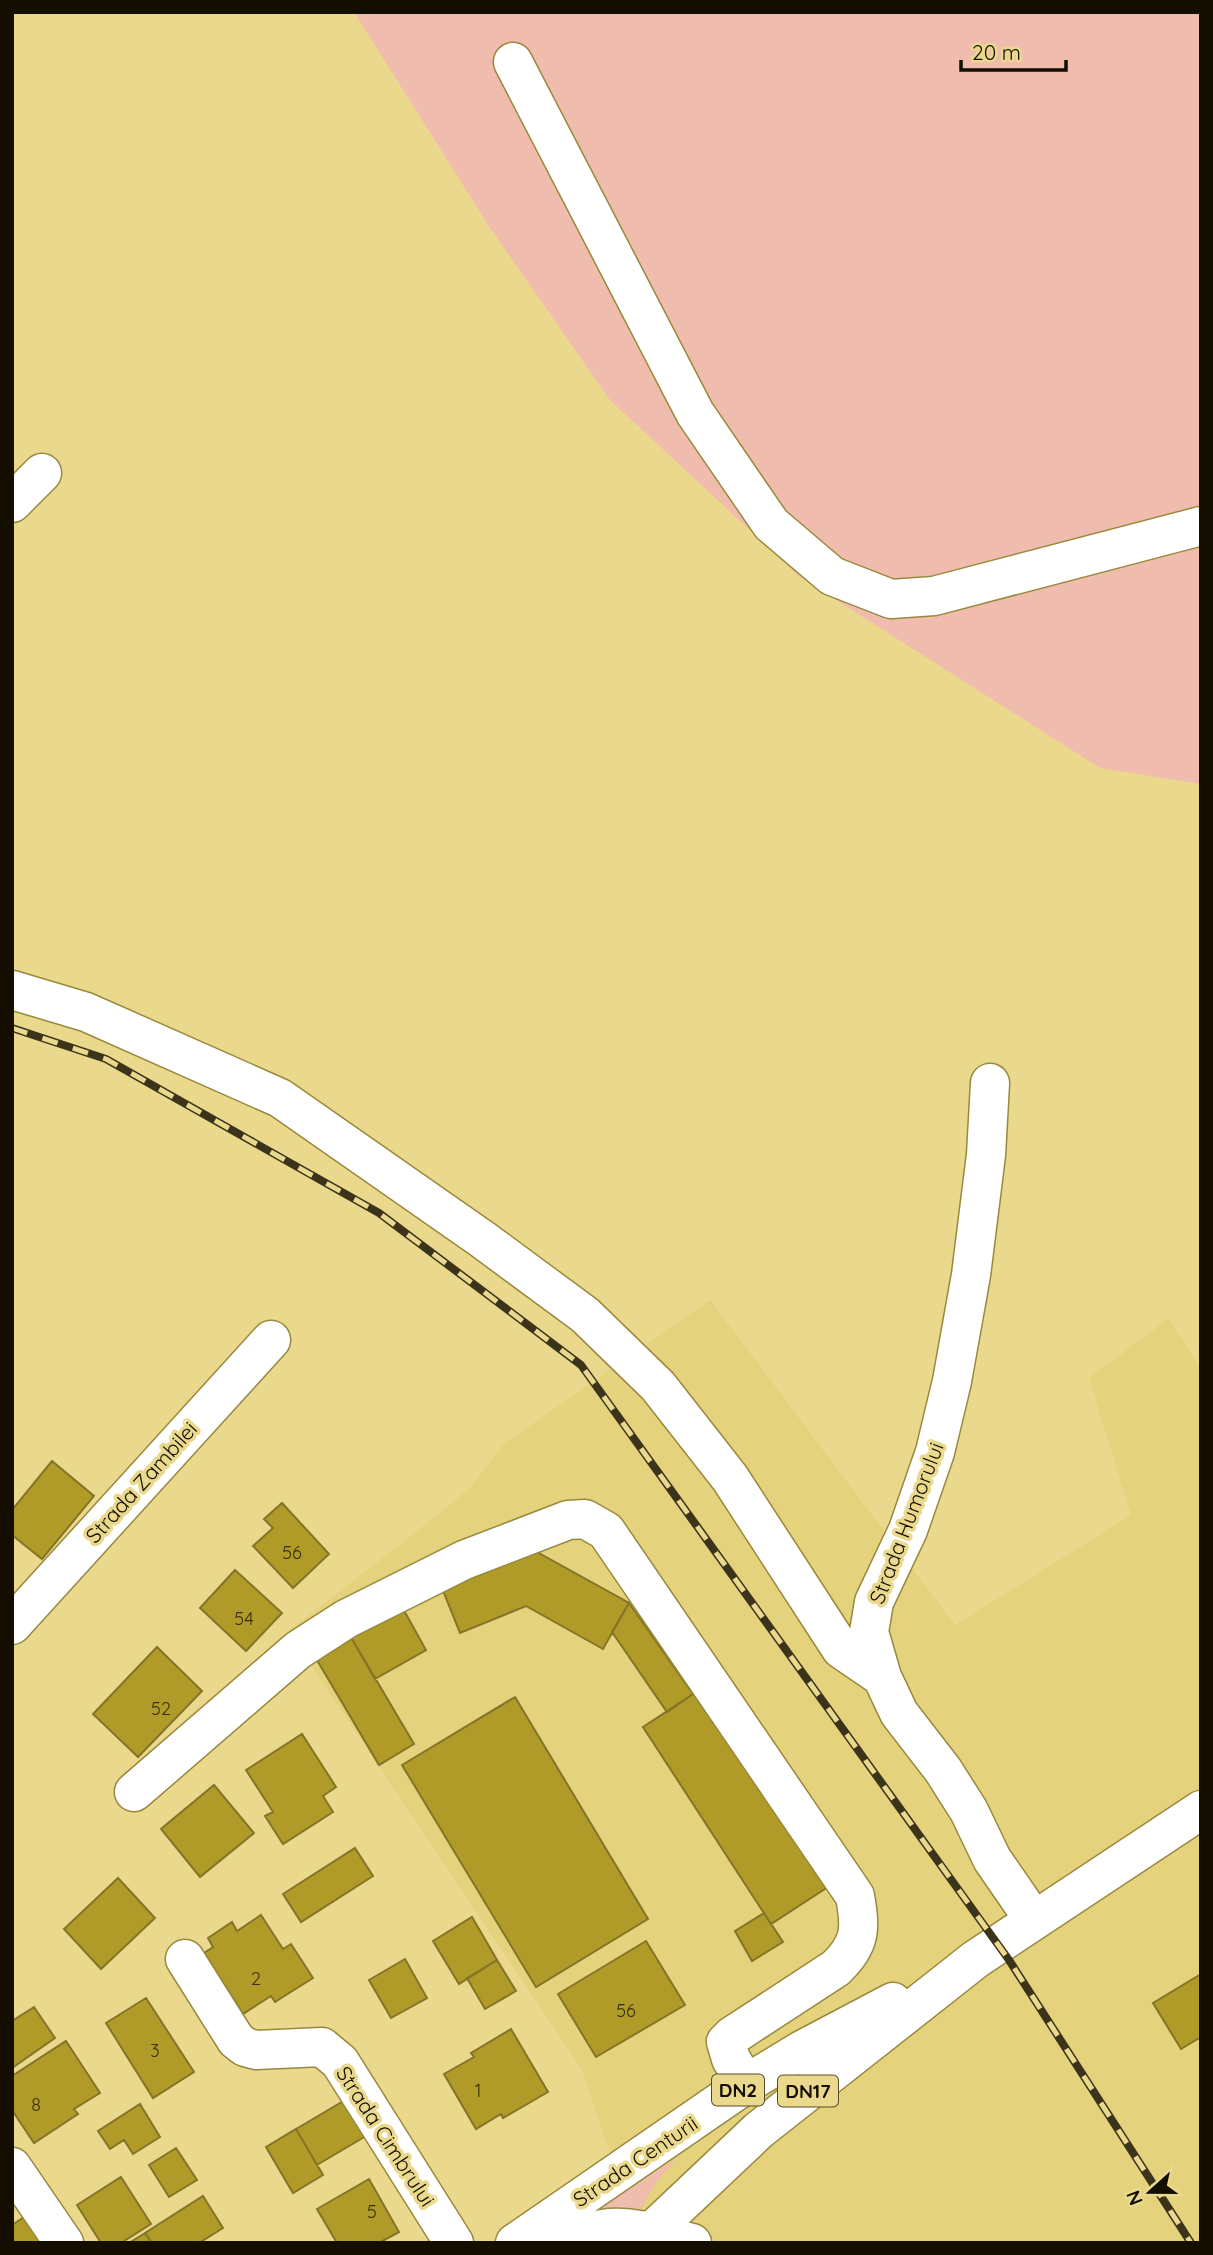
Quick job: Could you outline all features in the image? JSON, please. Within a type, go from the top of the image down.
[{"type":"street","points":[[513,62],[695,413],[771,524],[831,576],[891,599],[934,596],[1201,526]]},
{"type":"street","points":[[12,503],[42,473]]},
{"type":"street","points":[[12,990],[86,1012],[280,1098],[482,1239],[585,1315],[658,1386],[730,1478],[841,1649],[882,1677]]},
{"type":"street","name":"Strada Humorului","points":[[990,1083],[986,1156],[973,1261],[952,1381],[935,1452],[908,1530],[874,1602],[869,1632],[882,1677],[899,1713],[943,1770],[969,1811],[992,1860],[1034,1920]]},
{"type":"street","name":"Strada Zambilei","points":[[12,1625],[271,1340]]},
{"type":"street","points":[[134,1793],[298,1650],[346,1619],[464,1560],[568,1520],[585,1519],[606,1531],[855,1896],[857,1936],[854,1947],[846,1958],[836,1968],[726,2042],[731,2059],[746,2084]]},
{"type":"street","name":"DN2","points":[[976,1959],[1201,1810]]},
{"type":"street","name":"Strada Cimbrului","points":[[185,1959],[236,2040],[246,2047],[256,2050],[322,2047],[340,2062],[454,2243]]},
{"type":"street","name":"Strada Centurii","points":[[515,2243],[746,2084],[802,2050],[976,1959]]},
{"type":"street","name":"DN17","points":[[646,2238],[759,2130],[976,1959]]},
{"type":"street","points":[[646,2238],[670,2186],[693,2158],[769,2097],[802,2050]]},
{"type":"street","points":[[12,2167],[64,2243]]},
{"type":"street","points":[[557,2243],[589,2231],[613,2228],[646,2238],[692,2243]]},
{"type":"shaded area","points":[[354,12],[1201,12],[1201,784],[1100,768],[800,577],[610,400],[490,228]]},
{"type":"shaded area","points":[[710,1300],[955,1625],[1131,1515],[1089,1378],[1169,1318],[1201,1370],[1201,2243],[641,2243],[581,2068],[288,1631],[469,1489],[505,1443]]},
{"type":"shaded area","points":[[677,2158],[655,2185],[639,2217],[623,2211],[598,2209]]},
{"type":"building","points":[[52,1461],[94,1496],[42,1559],[12,1535],[12,1510]]},
{"type":"building","points":[[282,1503],[329,1554],[293,1588],[253,1546],[273,1528],[264,1519]]},
{"type":"building","points":[[528,1547],[629,1603],[603,1649],[526,1606],[460,1633],[440,1583]]},
{"type":"building","points":[[235,1570],[282,1613],[246,1651],[200,1608]]},
{"type":"building","points":[[629,1603],[693,1694],[667,1712],[612,1632]]},
{"type":"building","points":[[401,1605],[426,1650],[375,1679],[349,1634]]},
{"type":"building","points":[[349,1634],[414,1744],[379,1765],[314,1655]]},
{"type":"building","points":[[157,1647],[202,1691],[138,1757],[93,1714]]},
{"type":"building","points":[[701,1689],[831,1885],[771,1924],[643,1727]]},
{"type":"building","points":[[515,1697],[648,1919],[536,1987],[402,1765]]},
{"type":"building","points":[[302,1734],[336,1787],[323,1796],[333,1812],[283,1844],[265,1816],[273,1812],[246,1770]]},
{"type":"building","points":[[214,1785],[254,1833],[200,1877],[161,1829]]},
{"type":"building","points":[[355,1848],[373,1876],[301,1922],[283,1894]]},
{"type":"building","points":[[118,1878],[155,1918],[101,1969],[64,1929]]},
{"type":"building","points":[[764,1913],[783,1942],[752,1961],[735,1931]]},
{"type":"building","points":[[261,1915],[283,1949],[291,1944],[313,1978],[275,2002],[271,1996],[243,2014],[204,1953],[213,1947],[208,1938],[232,1922],[237,1931]]},
{"type":"building","points":[[472,1917],[497,1960],[459,1984],[433,1941]]},
{"type":"building","points":[[646,1941],[685,2005],[596,2057],[558,1994]]},
{"type":"building","points":[[405,1959],[427,1998],[391,2018],[369,1980]]},
{"type":"building","points":[[497,1960],[516,1991],[485,2009],[467,1978]]},
{"type":"building","points":[[1201,1974],[1201,2037],[1181,2049],[1153,2003]]},
{"type":"building","points":[[146,1998],[194,2072],[153,2098],[106,2023]]},
{"type":"building","points":[[34,2007],[55,2038],[12,2068],[12,2021]]},
{"type":"building","points":[[511,2029],[548,2092],[503,2118],[501,2114],[476,2129],[444,2074],[474,2057],[471,2053]]},
{"type":"building","points":[[66,2041],[100,2093],[74,2109],[78,2114],[34,2143],[12,2110],[12,2076]]},
{"type":"building","points":[[345,2100],[366,2136],[317,2165],[296,2129]]},
{"type":"building","points":[[140,2104],[160,2137],[133,2154],[124,2140],[110,2149],[98,2131]]},
{"type":"building","points":[[296,2129],[323,2175],[293,2193],[266,2147]]},
{"type":"building","points":[[176,2148],[197,2180],[169,2197],[149,2165]]},
{"type":"building","points":[[121,2177],[151,2224],[121,2243],[101,2243],[77,2205]]},
{"type":"building","points":[[369,2179],[399,2232],[379,2243],[337,2243],[317,2209]]},
{"type":"building","points":[[203,2196],[223,2228],[199,2243],[152,2243],[145,2233]]},
{"type":"building","points":[[24,2217],[43,2243],[12,2243],[12,2225]]},
{"type":"building","points":[[145,2233],[152,2243],[129,2243]]},
{"type":"railway","points":[[12,1028],[106,1059],[379,1213],[581,1365],[1009,1960],[1191,2243]]}]
